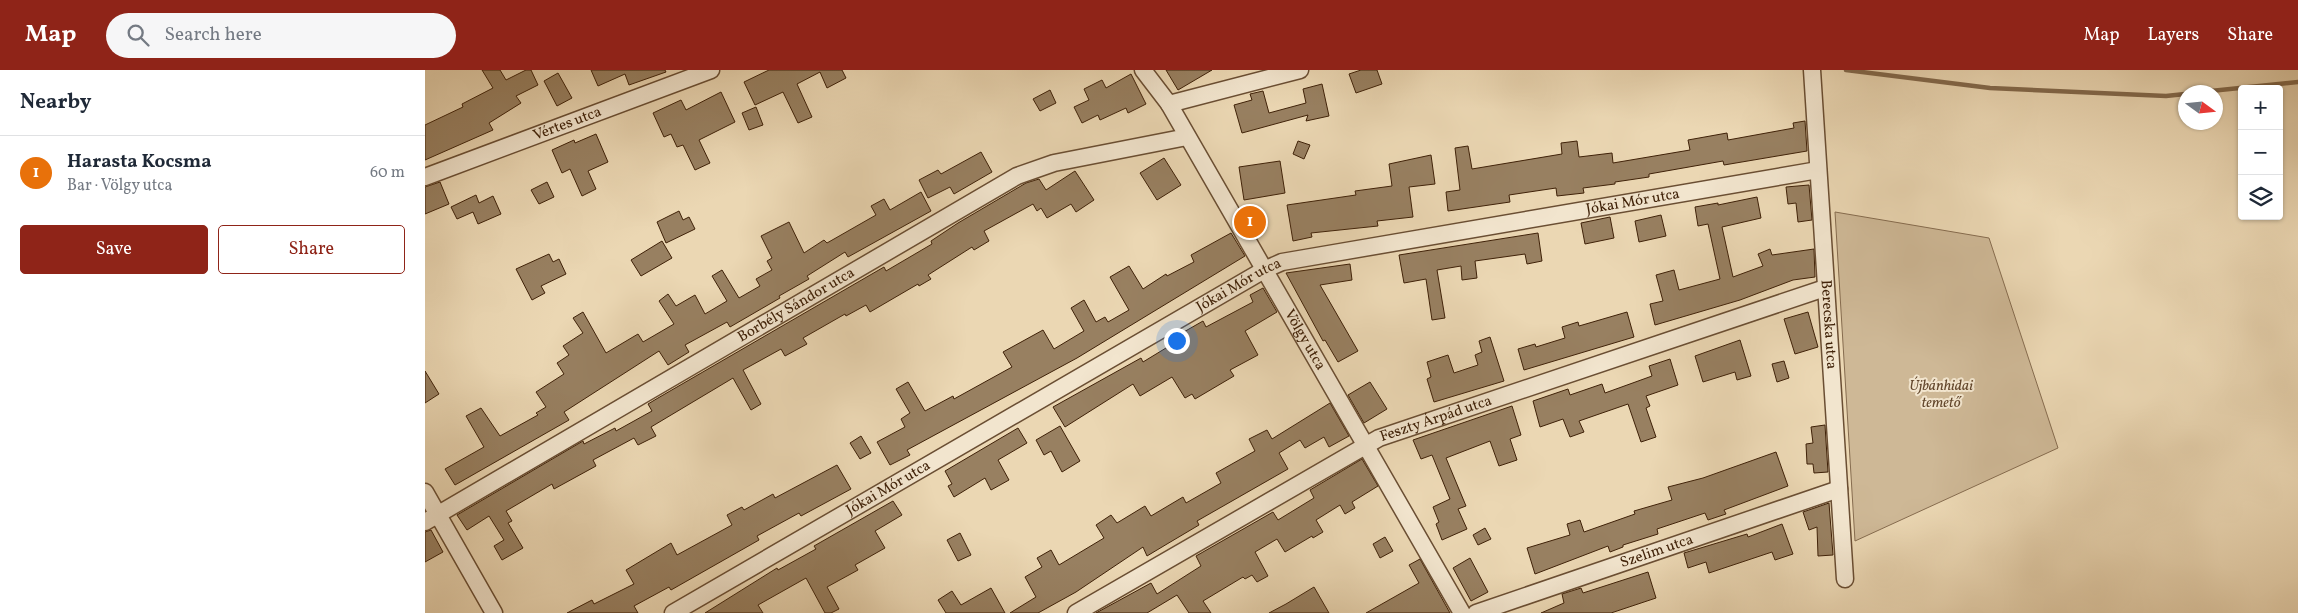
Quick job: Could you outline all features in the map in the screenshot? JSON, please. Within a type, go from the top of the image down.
[{"type":"street","name":"Vértes utca","points":[[425,177],[711,70]]},
{"type":"street","name":"Völgy utca","points":[[1143,70],[1169,104],[1462,613]]},
{"type":"street","points":[[1169,104],[1300,70]]},
{"type":"street","name":"Berecska utca","points":[[1813,70],[1825,288],[1845,579]]},
{"type":"street","name":"Borbély Sándor utca","points":[[431,518],[1017,176],[1054,163],[1187,138]]},
{"type":"street","name":"Jókai Mór utca","points":[[673,613],[1264,270],[1282,262],[1818,170]]},
{"type":"street","name":"Feszty Árpád utca","points":[[1076,613],[1366,444],[1825,288]]},
{"type":"street","name":"Szelim utca","points":[[1476,613],[1839,489]]},
{"type":"street","points":[[425,492],[431,518],[495,613]]},
{"type":"green space","name":"Újbánhidai temető","points":[[1835,212],[1989,238],[2058,448],[1855,541]]},
{"type":"building","points":[[482,70],[500,70],[506,80],[526,70],[531,70],[538,85],[516,96],[521,103],[489,123],[493,130],[425,160],[425,125],[463,107],[462,104],[493,88]]},
{"type":"building","points":[[591,70],[665,70],[666,72],[629,85],[625,74],[598,86]]},
{"type":"building","points":[[769,70],[842,70],[846,78],[827,88],[820,72],[797,84],[812,117],[798,123],[783,92],[755,105],[744,82]]},
{"type":"building","points":[[1166,70],[1212,70],[1178,90]]},
{"type":"building","points":[[1361,70],[1377,70],[1382,84],[1356,93],[1349,74]]},
{"type":"building","points":[[558,73],[572,98],[557,106],[544,81]]},
{"type":"building","points":[[1131,74],[1146,104],[1128,113],[1126,108],[1100,120],[1098,115],[1082,123],[1074,107],[1089,100],[1084,89],[1102,80],[1106,88]]},
{"type":"building","points":[[1322,84],[1329,116],[1306,121],[1308,115],[1242,133],[1234,105],[1252,100],[1250,94],[1263,91],[1269,113],[1306,103],[1303,89]]},
{"type":"building","points":[[1050,90],[1056,103],[1040,111],[1033,99]]},
{"type":"building","points":[[721,92],[735,122],[699,140],[710,163],[695,170],[683,145],[677,147],[671,134],[664,137],[653,113],[681,100],[686,110]]},
{"type":"building","points":[[756,107],[763,125],[749,130],[742,113]]},
{"type":"building","points":[[1805,121],[1807,151],[1724,165],[1723,161],[1649,174],[1649,177],[1583,188],[1584,193],[1557,196],[1556,188],[1509,195],[1510,202],[1448,211],[1446,192],[1460,190],[1455,148],[1468,146],[1472,169],[1562,154],[1561,143],[1577,141],[1579,157],[1612,153],[1613,163],[1690,150],[1688,140],[1727,133],[1728,140],[1794,128],[1793,123]]},
{"type":"building","points":[[596,134],[608,162],[588,171],[596,189],[582,196],[570,169],[562,173],[552,150],[574,140],[575,143]]},
{"type":"building","points":[[1298,141],[1310,145],[1304,159],[1293,154]]},
{"type":"building","points":[[981,152],[992,172],[954,194],[950,187],[928,198],[919,180],[938,170],[941,174]]},
{"type":"building","points":[[1431,155],[1435,184],[1409,187],[1413,217],[1377,221],[1378,226],[1311,233],[1312,237],[1293,241],[1287,205],[1356,195],[1355,191],[1392,186],[1389,164]]},
{"type":"building","points":[[1164,158],[1181,185],[1157,200],[1140,173]]},
{"type":"building","points":[[1280,161],[1285,193],[1244,200],[1239,167]]},
{"type":"building","points":[[1075,171],[1094,200],[1076,212],[1071,204],[1047,218],[1041,208],[1037,211],[1033,204],[984,231],[989,241],[974,250],[972,247],[928,275],[931,279],[919,286],[918,284],[870,312],[866,305],[846,316],[845,314],[803,338],[807,344],[785,356],[781,349],[743,370],[761,404],[751,410],[733,378],[651,427],[656,436],[638,445],[634,438],[593,460],[596,466],[554,489],[552,484],[506,511],[512,521],[508,523],[523,548],[502,560],[494,546],[504,540],[489,516],[467,530],[457,515],[583,441],[584,444],[615,428],[616,431],[652,411],[648,404],[884,267],[886,271],[932,244],[931,241],[958,223],[1026,183],[1039,179],[1046,190]]},
{"type":"building","points":[[440,182],[449,204],[425,214],[425,187]]},
{"type":"building","points":[[547,182],[554,197],[539,204],[531,190]]},
{"type":"building","points":[[1809,185],[1812,220],[1798,222],[1796,203],[1788,204],[1786,187]]},
{"type":"building","points":[[921,192],[931,211],[848,257],[845,252],[807,276],[809,279],[779,296],[780,298],[730,327],[727,322],[685,345],[689,352],[668,365],[659,351],[564,412],[569,420],[455,485],[445,469],[484,447],[466,416],[481,408],[500,436],[538,415],[536,413],[546,407],[536,392],[564,374],[557,363],[569,355],[563,346],[583,333],[573,318],[583,312],[606,353],[638,334],[643,342],[674,324],[659,301],[668,294],[676,306],[695,295],[705,314],[727,301],[712,276],[722,270],[739,298],[760,286],[756,279],[772,270],[767,261],[772,258],[761,236],[789,222],[804,253],[824,240],[827,243],[876,215],[871,206],[884,199],[890,210]]},
{"type":"building","points":[[476,195],[479,203],[493,196],[501,214],[478,224],[473,212],[457,219],[451,207]]},
{"type":"building","points":[[1757,197],[1761,218],[1722,227],[1733,277],[1763,266],[1758,254],[1770,249],[1772,255],[1814,249],[1815,277],[1793,280],[1740,300],[1655,325],[1650,304],[1663,301],[1656,275],[1674,270],[1679,290],[1720,279],[1708,224],[1698,226],[1695,207],[1718,203],[1718,205]]},
{"type":"building","points":[[679,211],[683,220],[689,217],[695,229],[666,243],[657,222]]},
{"type":"building","points":[[1661,215],[1666,236],[1639,242],[1635,221]]},
{"type":"building","points":[[1610,217],[1614,238],[1585,244],[1581,223]]},
{"type":"building","points":[[1231,233],[1245,256],[1077,358],[907,450],[910,455],[890,465],[877,442],[905,427],[901,419],[910,413],[896,389],[908,382],[925,411],[953,396],[954,399],[1012,367],[1003,352],[1043,330],[1054,349],[1084,331],[1071,308],[1084,300],[1096,322],[1105,317],[1108,322],[1129,310],[1110,277],[1129,266],[1143,289],[1166,274],[1167,276],[1194,262],[1191,255]]},
{"type":"building","points":[[1538,233],[1542,261],[1527,264],[1525,254],[1475,261],[1477,278],[1462,280],[1461,266],[1437,270],[1445,318],[1432,320],[1426,279],[1404,283],[1399,255]]},
{"type":"building","points":[[662,241],[672,258],[641,276],[631,260]]},
{"type":"building","points":[[549,254],[553,262],[559,259],[566,274],[541,286],[545,293],[532,300],[516,269]]},
{"type":"building","points":[[1350,264],[1352,280],[1320,285],[1358,351],[1338,362],[1325,340],[1323,341],[1286,273]]},
{"type":"building","points":[[1263,288],[1277,312],[1245,331],[1258,355],[1230,370],[1234,376],[1195,399],[1192,394],[1185,398],[1172,377],[1140,396],[1133,384],[1065,427],[1053,407],[1141,358],[1143,362],[1184,337],[1182,333],[1203,321],[1206,327],[1253,302],[1250,295]]},
{"type":"building","points":[[1627,312],[1634,337],[1524,370],[1518,349],[1535,344],[1536,347],[1565,338],[1562,327],[1578,322],[1579,326]]},
{"type":"building","points":[[1808,312],[1818,347],[1795,354],[1784,319]]},
{"type":"building","points":[[1490,337],[1504,381],[1434,402],[1427,379],[1431,377],[1427,362],[1448,355],[1454,373],[1478,365],[1475,355],[1482,352],[1479,341]]},
{"type":"building","points":[[1740,340],[1751,376],[1737,380],[1735,372],[1703,382],[1695,356]]},
{"type":"building","points":[[1670,359],[1678,385],[1646,396],[1650,406],[1646,408],[1656,437],[1641,442],[1628,404],[1579,421],[1584,432],[1570,437],[1563,419],[1540,427],[1533,401],[1568,389],[1570,395],[1602,384],[1605,393],[1652,376],[1649,366]]},
{"type":"building","points":[[1784,361],[1789,378],[1777,382],[1772,364]]},
{"type":"building","points":[[425,371],[439,394],[425,403]]},
{"type":"building","points":[[1370,382],[1387,409],[1364,423],[1348,395]]},
{"type":"building","points":[[1330,403],[1349,436],[1329,447],[1324,437],[1305,448],[1300,440],[1279,453],[1288,469],[1197,521],[1199,525],[1147,556],[1143,547],[1076,592],[1038,613],[1010,613],[1036,597],[1025,577],[1042,567],[1037,558],[1051,550],[1059,565],[1104,538],[1096,525],[1111,515],[1117,523],[1145,506],[1151,516],[1183,497],[1186,503],[1221,483],[1216,473],[1255,451],[1249,439],[1267,430],[1272,439]]},
{"type":"building","points":[[1512,406],[1521,435],[1510,439],[1517,460],[1499,466],[1490,441],[1446,458],[1466,506],[1458,509],[1467,529],[1442,540],[1436,524],[1439,522],[1433,507],[1450,499],[1432,455],[1421,459],[1413,440]]},
{"type":"building","points":[[1825,425],[1828,472],[1814,473],[1813,464],[1807,464],[1806,444],[1813,443],[1811,427]]},
{"type":"building","points":[[1060,426],[1080,461],[1062,472],[1051,451],[1044,455],[1036,440]]},
{"type":"building","points":[[1018,428],[1027,443],[998,460],[1009,480],[991,490],[985,478],[954,497],[948,486],[952,484],[945,471]]},
{"type":"building","points":[[861,436],[871,453],[860,459],[850,443]]},
{"type":"building","points":[[1776,452],[1788,486],[1724,510],[1726,514],[1708,520],[1705,513],[1657,529],[1658,534],[1623,545],[1623,547],[1610,552],[1608,546],[1535,574],[1527,548],[1570,535],[1567,524],[1580,520],[1584,532],[1635,514],[1634,511],[1672,500],[1668,487],[1703,478]]},
{"type":"building","points":[[1362,459],[1378,486],[1352,502],[1355,508],[1345,514],[1340,505],[1316,520],[1323,532],[1313,538],[1312,536],[1285,552],[1277,539],[1255,552],[1268,576],[1257,582],[1252,575],[1245,579],[1243,577],[1203,601],[1211,613],[1189,613],[1177,595],[1147,613],[1096,613],[1151,583],[1157,594],[1201,566],[1196,556],[1273,512],[1278,520],[1314,498],[1310,490]]},
{"type":"building","points":[[837,465],[851,489],[801,516],[799,513],[757,536],[759,540],[671,590],[669,587],[634,606],[638,613],[567,613],[592,600],[594,604],[634,584],[626,570],[671,543],[677,555],[732,525],[727,515],[742,507],[744,510],[773,494],[775,498]]},
{"type":"building","points":[[893,501],[902,515],[875,531],[885,548],[855,565],[858,570],[827,587],[839,609],[831,613],[825,613],[806,578],[758,605],[763,613],[705,613],[777,568],[778,570],[816,549],[814,546]]},
{"type":"building","points":[[1829,503],[1833,555],[1818,556],[1817,527],[1809,530],[1803,512]]},
{"type":"building","points":[[1782,524],[1793,554],[1775,560],[1772,552],[1709,573],[1706,562],[1688,568],[1684,553],[1747,534],[1748,537]]},
{"type":"building","points":[[1485,528],[1491,539],[1478,545],[1473,535]]},
{"type":"building","points":[[431,530],[443,552],[425,562],[425,532]]},
{"type":"building","points":[[960,533],[971,555],[958,561],[947,540]]},
{"type":"building","points":[[1385,537],[1393,551],[1380,558],[1373,544]]},
{"type":"building","points":[[1470,558],[1488,592],[1471,601],[1453,568]]},
{"type":"building","points":[[1420,559],[1450,613],[1366,613],[1419,583],[1409,565]]},
{"type":"building","points":[[1648,572],[1656,598],[1611,613],[1541,613],[1564,603],[1562,594],[1581,588],[1583,593]]},
{"type":"building","points":[[1314,587],[1329,613],[1269,613],[1286,604]]},
{"type":"building","points":[[991,588],[1005,613],[946,613],[938,600],[952,591],[961,605]]},
{"type":"waterway","points":[[1846,70],[1990,88],[2166,96],[2178,95]]},
{"type":"waterway","points":[[2223,90],[2298,82]]},
{"type":"place","name":"Harasta Kocsma","points":[[1250,222]]}]
